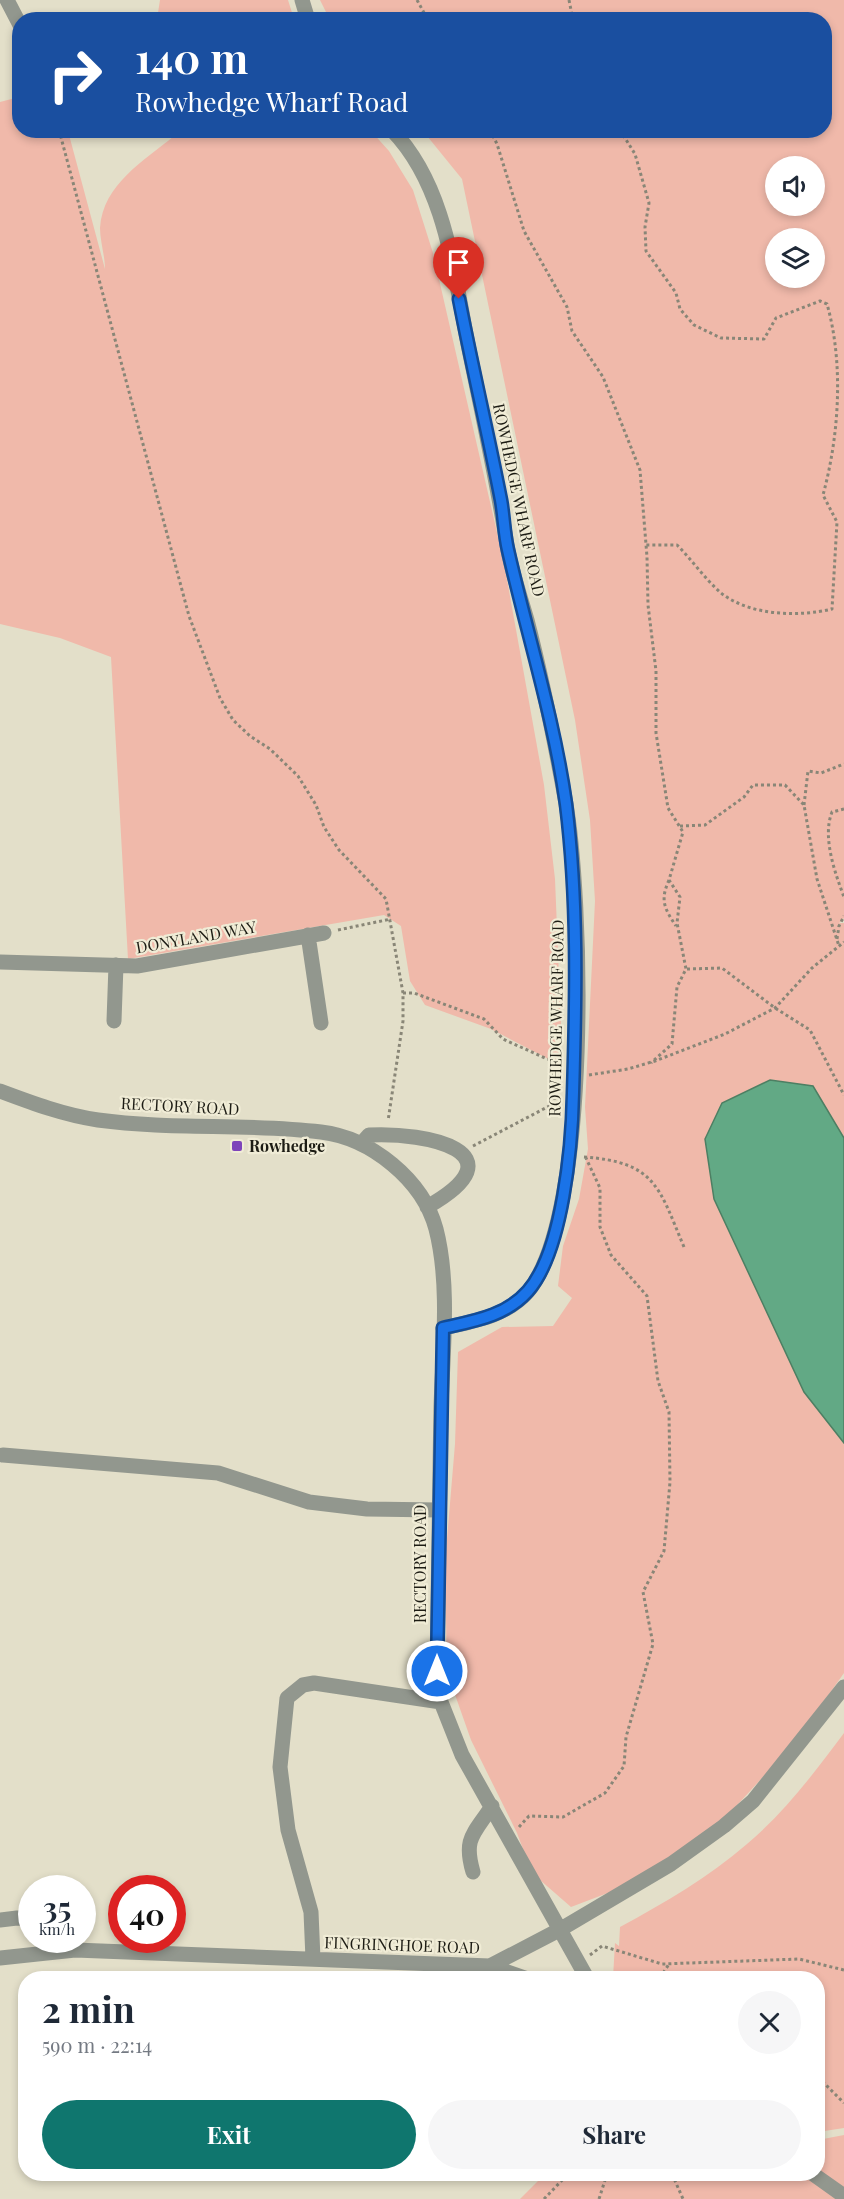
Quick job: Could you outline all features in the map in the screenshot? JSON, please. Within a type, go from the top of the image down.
[{"type":"street","name":"ROWHEDGE WHARF ROAD","points":[[398,138],[426,179],[442,227],[500,493],[507,548],[530,632],[565,801],[573,874],[577,943],[570,1156],[554,1236],[543,1264],[529,1289],[508,1308],[443,1328]]},
{"type":"street","name":"DONYLAND WAY","points":[[0,962],[137,966],[324,933]]},
{"type":"street","points":[[308,935],[321,1023]]},
{"type":"street","points":[[114,1021],[116,965]]},
{"type":"street","name":"RECTORY ROAD","points":[[0,1091],[33,1103],[98,1119],[324,1132],[361,1144],[387,1161],[408,1180],[427,1207],[436,1228],[441,1260],[443,1328],[438,1510],[437,1671],[441,1702],[462,1755],[583,1971]]},
{"type":"street","points":[[361,1144],[369,1135],[386,1134],[429,1138],[452,1145],[460,1152],[466,1161],[466,1172],[460,1185],[427,1207]]},
{"type":"street","points":[[3,1455],[218,1473],[309,1502],[367,1509],[438,1510]]},
{"type":"street","points":[[313,1959],[311,1912],[288,1830],[280,1767],[287,1698],[303,1684],[314,1683],[441,1702]]},
{"type":"street","name":"FINGRINGHOE ROAD","points":[[186,1950],[313,1959],[490,1966],[561,1929],[671,1864],[753,1802],[844,1687]]},
{"type":"street","points":[[473,1872],[467,1850],[492,1806]]},
{"type":"street","points":[[0,1920],[18,1918]]},
{"type":"street","name":"FINGRINGHOE ROAD","points":[[0,1958],[20,1953]]},
{"type":"street","points":[[490,1966],[505,1971]]},
{"type":"street","points":[[823,2181],[844,2196]]},
{"type":"path","points":[[61,138],[189,616],[220,698],[233,720],[270,749],[298,776],[316,805],[324,827],[339,850],[386,899],[403,993],[403,1021],[386,1134]]},
{"type":"path","points":[[494,138],[524,231],[567,307],[572,331],[603,377],[640,470],[648,605],[656,671],[656,733],[668,808],[683,832],[663,894],[667,912],[677,927]]},
{"type":"path","points":[[625,138],[635,154],[649,203],[645,227],[646,251],[676,293],[680,309],[694,325],[722,338],[764,339],[776,318],[807,303],[820,300],[827,304],[834,325],[838,391],[835,452],[824,495],[837,522],[832,609],[812,614],[779,613],[742,604],[722,594],[677,545],[646,545]]},
{"type":"path","points":[[837,522],[844,521]]},
{"type":"path","points":[[839,946],[817,879],[804,805],[808,771],[821,773],[844,764]]},
{"type":"path","points":[[680,826],[705,825],[744,797],[753,785],[784,785],[804,805]]},
{"type":"path","points":[[844,809],[832,812],[828,822],[832,862],[844,897]]},
{"type":"path","points":[[651,1063],[672,1044],[677,987],[686,969],[677,927],[680,897],[669,880]]},
{"type":"path","points":[[837,941],[839,926],[844,915]]},
{"type":"path","points":[[324,933],[391,919]]},
{"type":"path","points":[[403,993],[414,993],[484,1019],[503,1039],[574,1071],[628,1069],[651,1063],[725,1034],[775,1008],[812,968],[844,942]]},
{"type":"path","points":[[686,969],[722,968],[775,1008],[810,1030],[844,1095]]},
{"type":"path","points":[[552,1060],[574,1071]]},
{"type":"path","points":[[460,1152],[555,1103],[552,1060]]},
{"type":"path","points":[[570,1156],[623,1161],[648,1175],[655,1184],[684,1247]]},
{"type":"path","points":[[510,1837],[529,1816],[563,1817],[604,1793],[624,1766],[626,1737],[653,1644],[643,1592],[664,1551],[670,1482],[669,1412],[657,1381],[647,1296],[611,1255],[600,1227],[600,1188],[586,1158]]},
{"type":"path","points":[[578,1962],[603,1946],[662,1964],[799,1959],[844,1970]]},
{"type":"path","points":[[664,1971],[669,1964]]},
{"type":"path","points":[[825,2084],[844,2103]]},
{"type":"path","points":[[544,2199],[561,2181]]},
{"type":"path","points":[[598,2199],[604,2181]]},
{"type":"path","points":[[675,2181],[683,2199]]},
{"type":"shaded area","points":[[160,0],[288,0],[292,12],[158,12]]},
{"type":"shaded area","points":[[320,0],[844,0],[844,918],[839,923],[844,923],[844,1138],[812,1086],[705,1139],[714,1199],[804,1392],[844,1443],[844,1673],[796,1741],[717,1827],[647,1878],[571,1907],[532,1873],[517,1833],[471,1740],[447,1672],[445,1563],[455,1444],[458,1352],[502,1327],[553,1326],[572,1298],[558,1286],[563,1246],[579,1199],[588,1149],[585,1107],[595,901],[590,820],[575,720],[462,179],[429,138],[832,138],[832,12],[326,12]]},
{"type":"shaded area","points":[[12,99],[12,138],[70,138],[105,269],[100,228],[103,212],[109,199],[117,186],[138,164],[171,138],[377,138],[389,151],[413,190],[433,253],[504,563],[544,785],[555,879],[561,1026],[558,1064],[491,1029],[425,1005],[410,981],[401,926],[384,915],[128,959],[111,657],[60,638],[0,624],[0,102]]},
{"type":"shaded area","points":[[770,1080],[813,1086],[844,1138],[844,1443],[804,1392],[714,1199],[705,1139],[722,1103]]},
{"type":"shaded area","points":[[844,1733],[844,2128],[825,2131],[825,1971],[613,1971],[615,1943],[619,1946],[620,1927],[670,1899],[732,1856],[774,1819]]},
{"type":"shaded area","points":[[844,2135],[844,2199],[520,2199],[538,2181],[825,2181],[825,2139]]},
{"type":"place","name":"Rowhedge","points":[[237,1146]]},
{"type":"route","points":[[437,1671],[438,1510],[443,1328],[480,1319],[508,1308],[529,1289],[543,1264],[554,1236],[570,1156],[578,973],[573,874],[565,801],[527,621],[507,548],[502,504],[459,299]]}]
